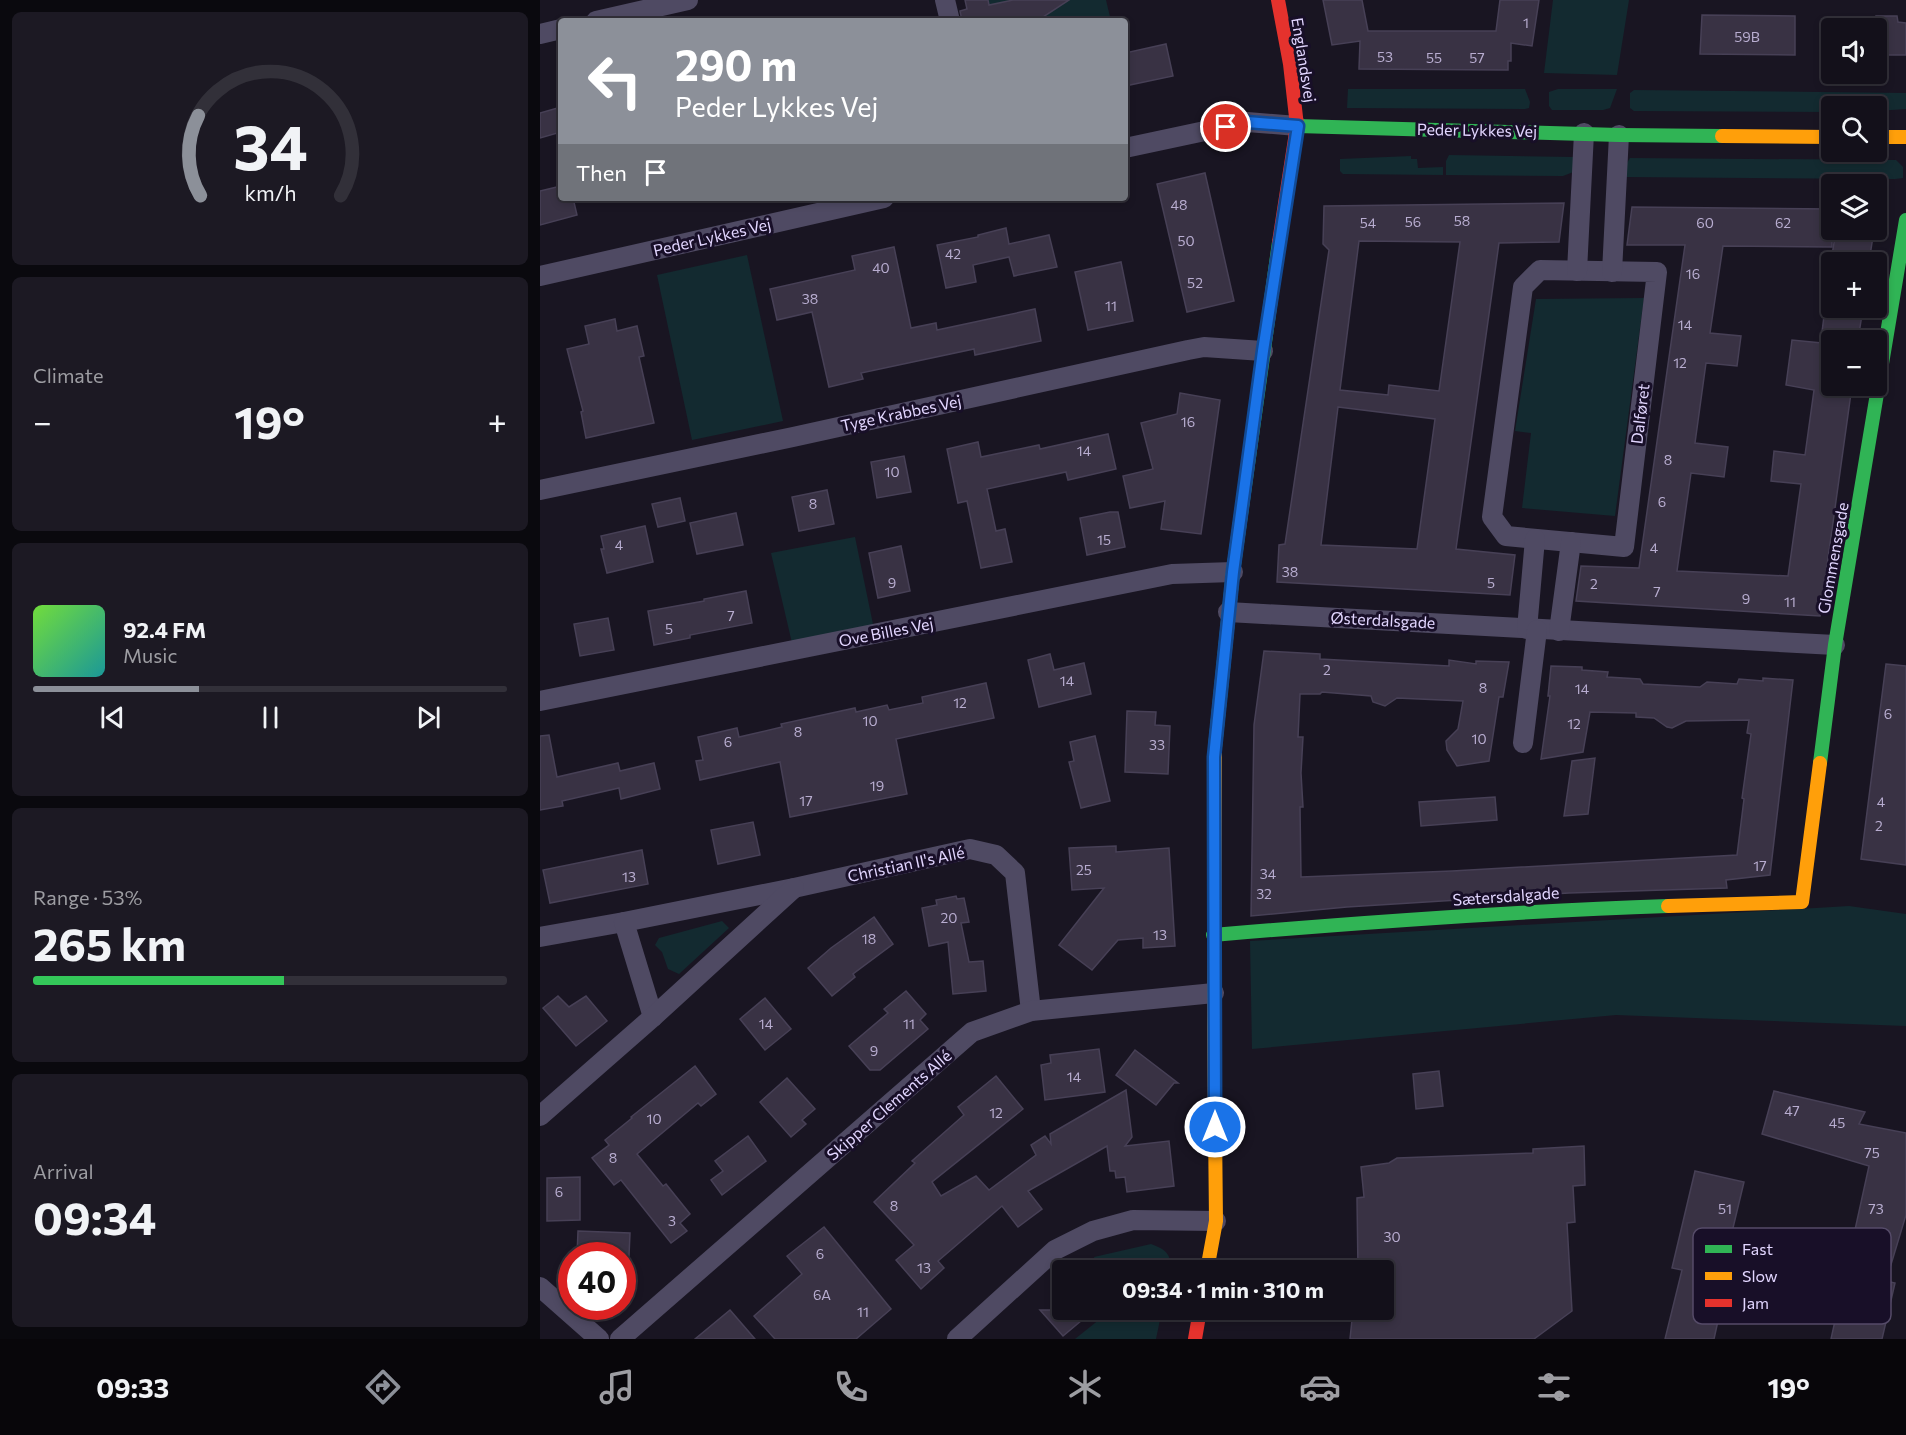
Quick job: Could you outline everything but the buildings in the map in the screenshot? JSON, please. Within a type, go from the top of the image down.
[{"type":"street","points":[[609,18],[688,0]]},
{"type":"street","points":[[945,0],[949,18]]},
{"type":"street","name":"Englandsvej","points":[[1209,1260],[1216,1221],[1214,757],[1233,572],[1263,351],[1298,126],[1290,64],[1278,0]]},
{"type":"street","points":[[540,34],[558,30]]},
{"type":"street","name":"Peder Lykkes Vej","points":[[1128,147],[1247,122],[1298,126],[1619,135],[1821,137]]},
{"type":"street","points":[[1577,271],[1584,133]]},
{"type":"street","points":[[1612,272],[1619,135]]},
{"type":"street","points":[[1887,137],[1906,137]]},
{"type":"street","name":"Peder Lykkes Vej","points":[[540,276],[871,201]]},
{"type":"street","name":"Glommensgade","points":[[1802,902],[1835,645],[1906,220]]},
{"type":"street","name":"Dalføret","points":[[1540,270],[1612,272],[1657,272],[1624,547],[1506,536],[1492,517],[1523,287],[1540,270]]},
{"type":"street","name":"Tyge Krabbes Vej","points":[[540,490],[1188,350],[1204,347],[1263,351]]},
{"type":"street","points":[[1523,743],[1532,629],[1535,539]]},
{"type":"street","points":[[1559,631],[1571,542]]},
{"type":"street","name":"Ove Billes Vej","points":[[540,701],[1172,574],[1233,572]]},
{"type":"street","name":"Østerdalsgade","points":[[1228,612],[1835,645]]},
{"type":"street","name":"Christian II's Allé","points":[[540,937],[794,888],[970,849],[996,855],[1015,873],[1031,1011]]},
{"type":"street","name":"Christian II's Allé","points":[[540,1116],[653,1017],[794,888]]},
{"type":"street","name":"Sætersdalgade","points":[[1213,935],[1348,923],[1569,909],[1802,902]]},
{"type":"street","points":[[624,922],[653,1017]]},
{"type":"street","name":"Skipper Clements Allé","points":[[620,1339],[972,1032],[1031,1011],[1214,993]]},
{"type":"street","points":[[957,1339],[1055,1250],[1093,1231],[1133,1220],[1216,1221]]},
{"type":"street","points":[[540,1287],[599,1339]]},
{"type":"street","points":[[1195,1339],[1198,1320]]},
{"type":"green space","points":[[968,0],[1106,0],[1110,18],[972,18]]},
{"type":"green space","points":[[1553,0],[1629,0],[1617,75],[1544,73]]},
{"type":"green space","points":[[1348,89],[1525,89],[1530,102],[1529,108],[1525,109],[1347,108]]},
{"type":"green space","points":[[1558,89],[1617,89],[1610,108],[1552,110],[1549,106],[1549,92]]},
{"type":"green space","points":[[1634,90],[1906,93],[1906,109],[1887,110],[1887,96],[1821,96],[1821,112],[1634,111],[1630,108],[1630,93]]},
{"type":"green space","points":[[1449,155],[1573,157],[1576,171],[1563,176],[1446,175],[1446,161]]},
{"type":"green space","points":[[1411,156],[1411,159],[1417,159],[1418,168],[1443,167],[1443,175],[1343,174],[1340,171],[1340,159]]},
{"type":"green space","points":[[1630,158],[1821,159],[1821,162],[1896,160],[1903,167],[1903,178],[1887,179],[1887,174],[1821,174],[1821,178],[1625,177],[1625,166]]},
{"type":"green space","points":[[747,255],[783,421],[692,440],[657,275]]},
{"type":"green space","points":[[1644,298],[1615,516],[1522,508],[1531,433],[1515,431],[1536,299]]},
{"type":"green space","points":[[855,537],[874,629],[792,643],[771,553]]},
{"type":"green space","points":[[1849,906],[1906,914],[1906,1026],[1616,1015],[1252,1049],[1250,941]]},
{"type":"green space","points":[[722,921],[729,928],[679,974],[668,969],[662,952],[655,945],[659,938]]},
{"type":"green space","points":[[1151,1244],[1166,1253],[1170,1260],[1095,1260],[1094,1257]]},
{"type":"green space","points":[[1099,1320],[1160,1320],[1156,1339],[1075,1339]]},
{"type":"traffic: fast","points":[[1297,126],[1722,136]]},
{"type":"traffic: fast","points":[[1820,763],[1835,645],[1906,220]]},
{"type":"traffic: fast","points":[[1215,747],[1233,572],[1279,242]]},
{"type":"traffic: fast","points":[[1213,935],[1440,918],[1668,906]]},
{"type":"traffic: slow","points":[[1722,136],[1821,137]]},
{"type":"traffic: slow","points":[[1887,137],[1906,137]]},
{"type":"traffic: slow","points":[[1209,1260],[1216,1221],[1215,747]]},
{"type":"traffic: slow","points":[[1668,906],[1802,902],[1820,763]]},
{"type":"traffic: jam","points":[[1278,0],[1290,64],[1297,126],[1279,242]]},
{"type":"traffic: jam","points":[[1195,1339],[1198,1320]]},
{"type":"route","points":[[1215,1127],[1214,757],[1233,572],[1263,351],[1298,126],[1247,122],[1226,127]]}]
